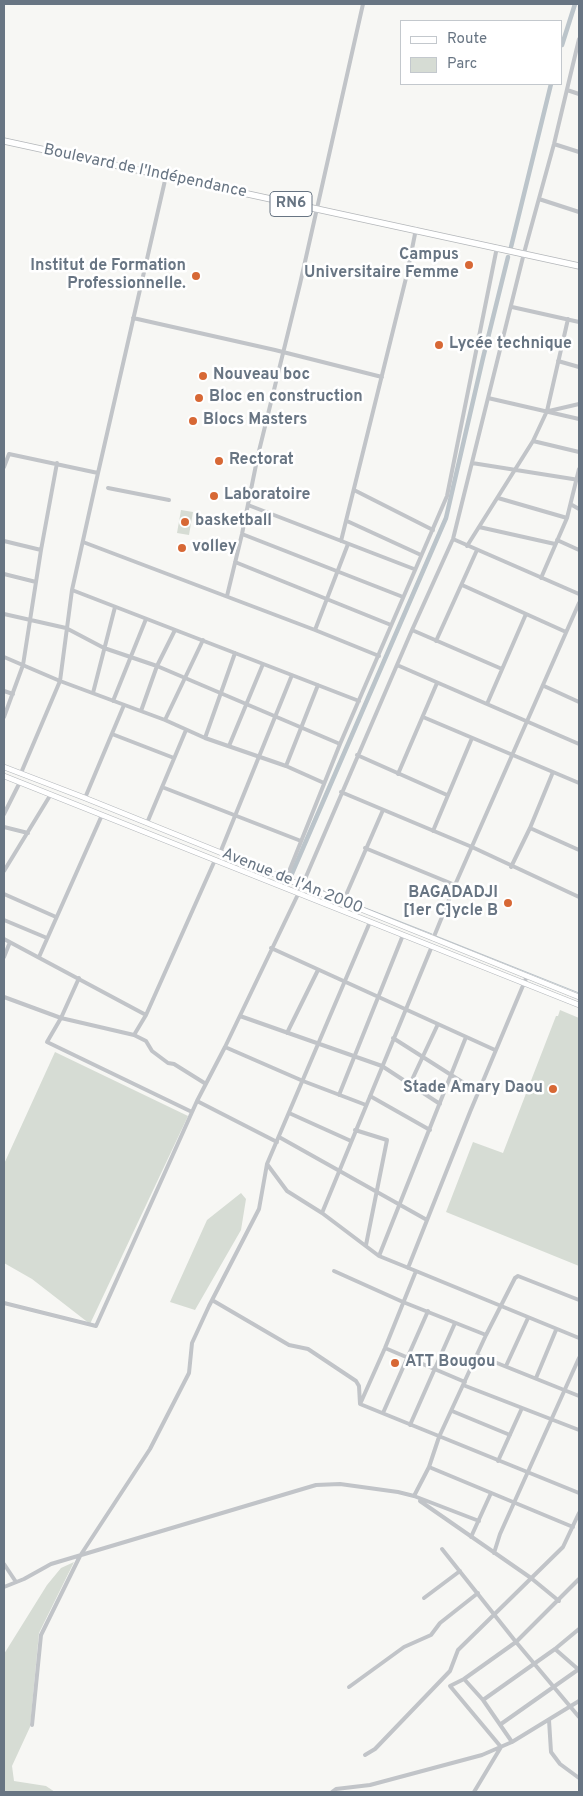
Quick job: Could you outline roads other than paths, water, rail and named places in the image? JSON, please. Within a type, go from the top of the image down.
[{"type":"highway","name":"Boulevard de l'Indépendance","points":[[4,141],[316,210],[416,229],[579,266]]},
{"type":"main road","name":"Avenue de l'An 2000","points":[[4,767],[579,997]]},
{"type":"main road","name":"Avenue de l'An 2000","points":[[4,776],[579,1005]]},
{"type":"street","points":[[227,596],[363,4]]},
{"type":"street","points":[[4,1303],[96,1326],[197,1101],[302,886],[357,755],[453,540],[579,39]]},
{"type":"street","points":[[567,90],[579,94]]},
{"type":"street","points":[[554,144],[579,152]]},
{"type":"street","points":[[21,774],[60,681],[72,590],[166,176]]},
{"type":"street","points":[[539,199],[579,212]]},
{"type":"street","points":[[341,541],[382,377],[416,229]]},
{"type":"street","points":[[286,879],[402,596],[447,496],[497,247]]},
{"type":"street","points":[[512,307],[579,322]]},
{"type":"street","points":[[133,318],[382,377]]},
{"type":"street","points":[[467,546],[515,471],[547,412],[568,319]]},
{"type":"street","points":[[558,361],[579,366]]},
{"type":"street","points":[[488,398],[579,419]]},
{"type":"street","points":[[547,412],[579,404]]},
{"type":"street","points":[[533,440],[579,452]]},
{"type":"street","points":[[4,452],[98,473]]},
{"type":"street","points":[[4,467],[9,454]]},
{"type":"street","points":[[472,463],[578,479]]},
{"type":"street","points":[[4,717],[23,665],[57,464]]},
{"type":"street","points":[[541,578],[568,518],[579,469]]},
{"type":"street","points":[[108,488],[169,500]]},
{"type":"street","points":[[354,490],[433,530]]},
{"type":"street","points":[[498,498],[568,518]]},
{"type":"street","points":[[248,505],[414,569]]},
{"type":"street","points":[[572,506],[579,509]]},
{"type":"street","points":[[347,521],[421,555]]},
{"type":"street","points":[[479,527],[556,542],[579,550]]},
{"type":"street","points":[[242,534],[402,596]]},
{"type":"street","points":[[453,540],[579,594]]},
{"type":"street","points":[[4,541],[41,550]]},
{"type":"street","points":[[83,542],[379,656]]},
{"type":"street","points":[[315,630],[348,544]]},
{"type":"street","points":[[436,641],[477,550]]},
{"type":"street","points":[[235,562],[391,625]]},
{"type":"street","points":[[4,574],[36,582]]},
{"type":"street","points":[[462,585],[566,632]]},
{"type":"street","points":[[72,590],[359,701]]},
{"type":"street","points":[[433,939],[579,603]]},
{"type":"street","points":[[93,693],[115,607]]},
{"type":"street","points":[[4,614],[66,628],[104,648],[157,666],[340,744]]},
{"type":"street","points":[[487,704],[526,614]]},
{"type":"street","points":[[114,701],[146,619]]},
{"type":"street","points":[[141,711],[157,666],[175,630]]},
{"type":"street","points":[[412,630],[502,669]]},
{"type":"street","points":[[165,720],[203,640]]},
{"type":"street","points":[[205,738],[235,653]]},
{"type":"street","points":[[4,657],[60,681],[165,720],[205,738],[286,766],[324,783]]},
{"type":"street","points":[[229,746],[263,664]]},
{"type":"street","points":[[397,665],[579,744]]},
{"type":"street","points":[[220,853],[292,675]]},
{"type":"street","points":[[398,774],[438,683]]},
{"type":"street","points":[[286,766],[318,685]]},
{"type":"street","points":[[544,686],[579,702]]},
{"type":"street","points":[[4,691],[12,694]]},
{"type":"street","points":[[85,798],[124,705]]},
{"type":"street","points":[[423,717],[579,784]]},
{"type":"street","points":[[147,823],[186,730]]},
{"type":"street","points":[[112,734],[174,758]]},
{"type":"street","points":[[433,831],[472,738]]},
{"type":"street","points":[[357,755],[447,795]]},
{"type":"street","points":[[511,867],[530,828],[553,772]]},
{"type":"street","points":[[4,814],[20,782]]},
{"type":"street","points":[[162,787],[301,841]]},
{"type":"street","points":[[341,792],[472,848],[579,897]]},
{"type":"street","points":[[4,871],[51,794]]},
{"type":"street","points":[[343,902],[382,810]]},
{"type":"street","points":[[39,956],[102,815]]},
{"type":"street","points":[[4,827],[28,833]]},
{"type":"street","points":[[530,828],[579,850]]},
{"type":"street","points":[[365,848],[455,885]]},
{"type":"street","points":[[134,1034],[146,1015],[215,860]]},
{"type":"street","points":[[4,894],[56,916]]},
{"type":"street","points":[[4,920],[46,938]]},
{"type":"street","points":[[32,1725],[41,1635],[80,1556],[150,1449],[189,1373],[192,1343],[259,1209],[267,1164],[370,922]]},
{"type":"street","points":[[339,1095],[403,935]]},
{"type":"street","points":[[4,939],[39,956],[146,1015]]},
{"type":"street","points":[[4,958],[10,942]]},
{"type":"street","points":[[322,1213],[432,946]]},
{"type":"street","points":[[271,948],[495,1050]]},
{"type":"street","points":[[288,1033],[318,970]]},
{"type":"street","points":[[408,1268],[495,1050],[527,976]]},
{"type":"street","points":[[79,978],[61,1018],[47,1042],[192,1112]]},
{"type":"street","points":[[4,997],[61,1018],[134,1034],[146,1040],[152,1051],[168,1063],[174,1064],[206,1084]]},
{"type":"street","points":[[240,1016],[382,1066],[440,1104]]},
{"type":"street","points":[[410,1084],[438,1024]]},
{"type":"street","points":[[379,1256],[466,1037]]},
{"type":"street","points":[[393,1038],[478,1092]]},
{"type":"street","points":[[225,1047],[303,1081],[366,1105]]},
{"type":"street","points":[[370,1096],[430,1130]]},
{"type":"street","points":[[197,1101],[277,1142]]},
{"type":"street","points":[[289,1113],[351,1142]]},
{"type":"street","points":[[355,1130],[387,1140],[366,1245]]},
{"type":"street","points":[[279,1137],[427,1220]]},
{"type":"street","points":[[267,1164],[287,1191],[322,1213],[379,1256],[556,1330],[579,1336]]},
{"type":"street","points":[[334,1271],[486,1336]]},
{"type":"street","points":[[360,1404],[416,1271]]},
{"type":"street","points":[[414,1496],[429,1468],[439,1437],[515,1278],[518,1276],[579,1300]]},
{"type":"street","points":[[212,1300],[289,1345],[308,1349],[356,1381],[359,1386],[360,1404]]},
{"type":"street","points":[[383,1413],[428,1311]]},
{"type":"street","points":[[506,1366],[528,1318]]},
{"type":"street","points":[[410,1425],[455,1323]]},
{"type":"street","points":[[536,1378],[556,1330]]},
{"type":"street","points":[[385,1348],[464,1384],[579,1430]]},
{"type":"street","points":[[477,1355],[579,1396]]},
{"type":"street","points":[[494,1553],[579,1358]]},
{"type":"street","points":[[360,1404],[579,1493]]},
{"type":"street","points":[[498,1461],[522,1408]]},
{"type":"street","points":[[452,1411],[510,1435]]},
{"type":"street","points":[[429,1468],[573,1527]]},
{"type":"street","points":[[4,1587],[51,1564],[316,1486],[340,1484],[414,1496],[479,1521]]},
{"type":"street","points":[[471,1537],[491,1493]]},
{"type":"street","points":[[414,1496],[531,1578],[559,1601]]},
{"type":"street","points":[[365,1755],[375,1749],[438,1685],[450,1671],[458,1650],[563,1547],[579,1513]]},
{"type":"street","points":[[442,1549],[579,1717]]},
{"type":"street","points":[[4,1564],[16,1582]]},
{"type":"street","points":[[424,1598],[460,1571]]},
{"type":"street","points":[[501,1747],[450,1686],[464,1679],[516,1642],[578,1584],[579,1579]]},
{"type":"street","points":[[349,1687],[404,1648],[431,1635],[440,1623],[478,1593]]},
{"type":"street","points":[[483,1700],[535,1664],[579,1629]]},
{"type":"street","points":[[574,1633],[579,1637]]},
{"type":"street","points":[[501,1724],[579,1670],[555,1649]]},
{"type":"street","points":[[464,1679],[483,1700],[512,1742]]},
{"type":"street","points":[[332,1792],[336,1789],[370,1785],[482,1756],[512,1742],[579,1700]]},
{"type":"street","points":[[549,1720],[551,1752],[560,1764],[579,1778]]},
{"type":"street","points":[[474,1792],[501,1747]]},
{"type":"waterway","points":[[563,42],[575,4]]},
{"type":"waterway","points":[[511,247],[551,85]]},
{"type":"waterway","points":[[290,878],[446,518],[508,257]]},
{"type":"waterway","points":[[290,878],[342,898]]},
{"type":"waterway","points":[[345,900],[432,934]]},
{"type":"waterway","points":[[436,936],[579,993]]},
{"type":"place","name":"Campus Universitaire Femme","points":[[469,265]]},
{"type":"place","name":"Institut de Formation Professionnelle.","points":[[196,276]]},
{"type":"place","name":"Lycée technique","points":[[439,345]]},
{"type":"place","name":"Nouveau boc","points":[[203,376]]},
{"type":"place","name":"Bloc en construction","points":[[199,398]]},
{"type":"place","name":"Blocs Masters","points":[[193,421]]},
{"type":"place","name":"Rectorat","points":[[219,461]]},
{"type":"place","name":"Laboratoire","points":[[214,496]]},
{"type":"place","name":"basketball","points":[[185,522]]},
{"type":"place","name":"volley","points":[[182,548]]},
{"type":"place","name":"BAGADADJI [1er C]ycle B","points":[[508,903]]},
{"type":"place","name":"Stade Amary Daou","points":[[553,1089]]},
{"type":"place","name":"ATT Bougou","points":[[395,1363]]}]
